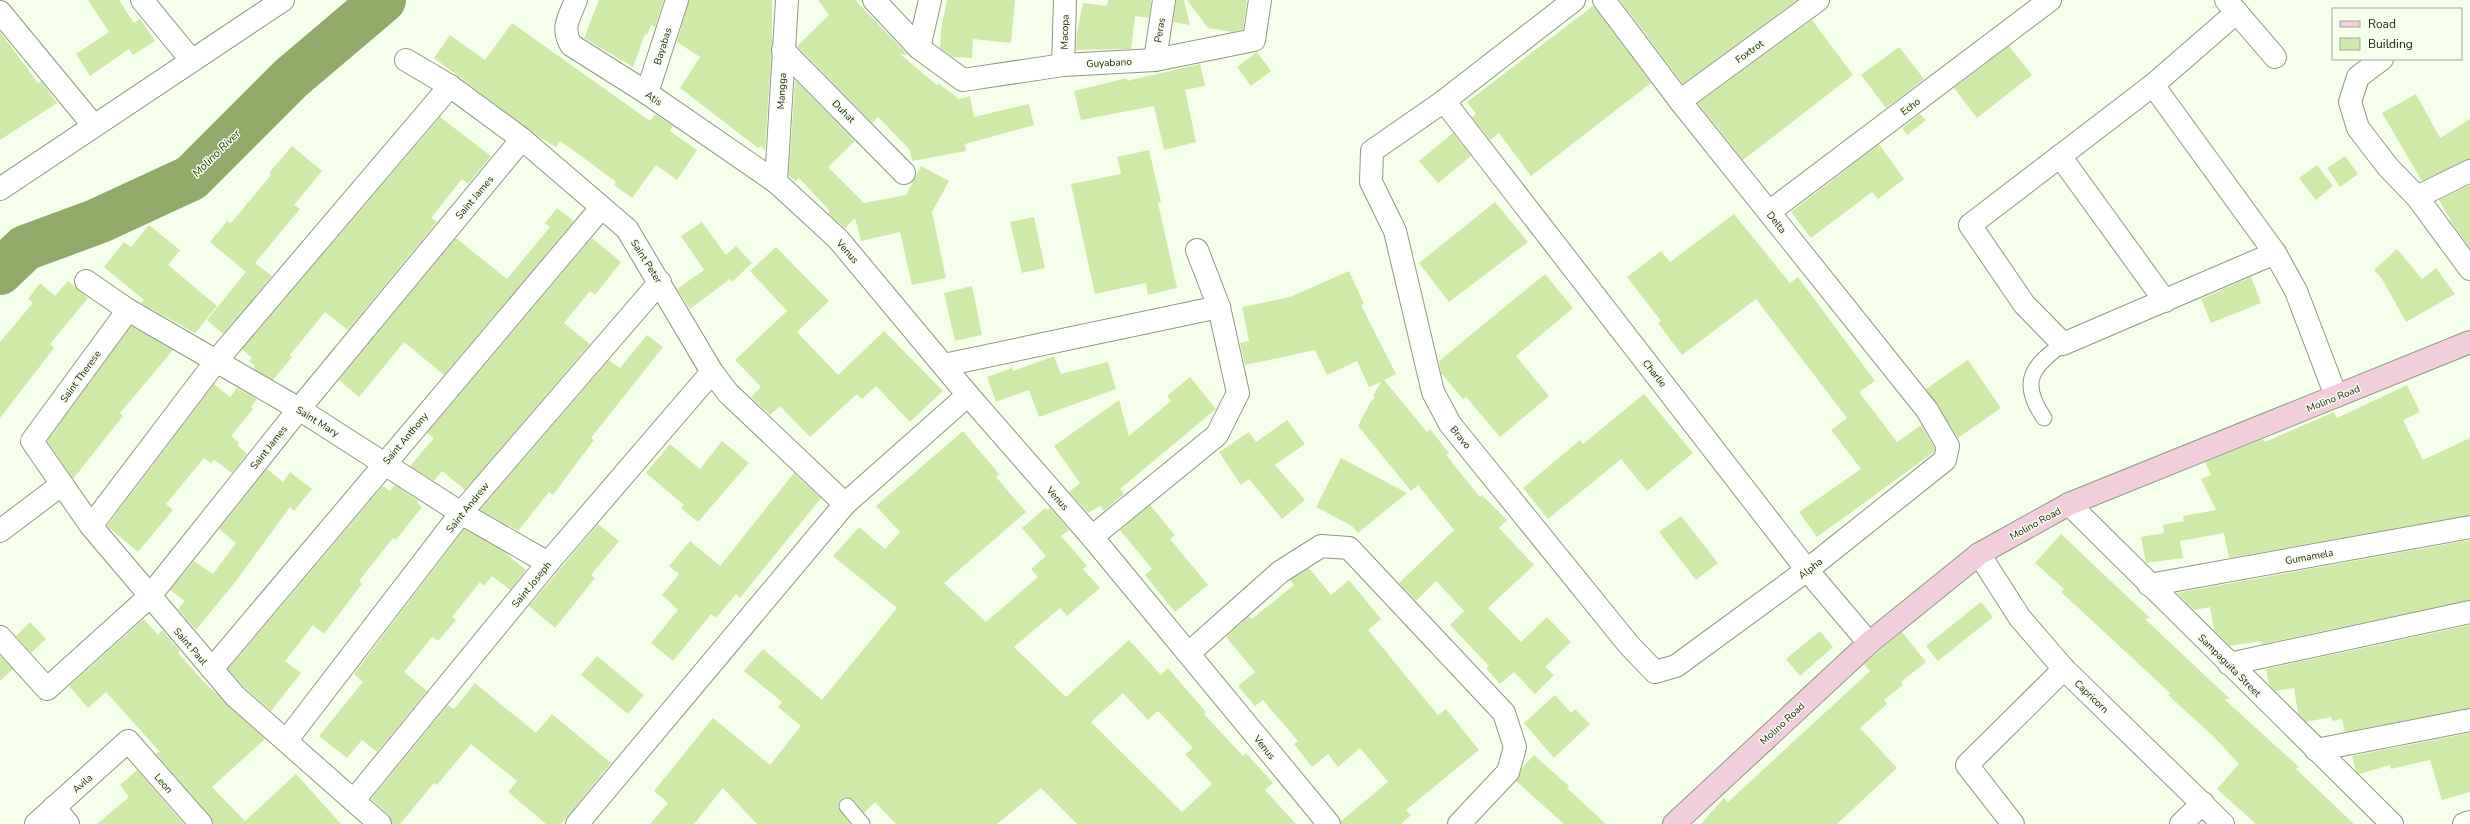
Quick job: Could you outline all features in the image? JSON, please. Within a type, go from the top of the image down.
[{"type":"main road","name":"Molino Road","points":[[1674,824],[1870,643],[1980,554],[2069,504],[2470,342]]},
{"type":"street","points":[[142,0],[192,61]]},
{"type":"street","points":[[0,189],[283,0]]},
{"type":"street","name":"Atis","points":[[576,0],[566,25],[565,35],[571,46],[647,93],[776,182]]},
{"type":"street","name":"Bayabas","points":[[647,93],[677,0]]},
{"type":"street","name":"Mangga","points":[[776,182],[787,0]]},
{"type":"street","points":[[874,0],[919,48]]},
{"type":"street","points":[[919,48],[930,0]]},
{"type":"street","name":"Macopa","points":[[1063,65],[1065,0]]},
{"type":"street","name":"Peras","points":[[1155,60],[1164,0]]},
{"type":"street","name":"Guyabano","points":[[919,48],[963,80],[1063,65],[1155,60],[1254,40],[1260,0]]},
{"type":"street","points":[[1444,101],[1574,0]]},
{"type":"street","name":"Delta","points":[[1604,0],[1680,101],[1926,410],[1948,446]]},
{"type":"street","name":"Foxtrot","points":[[1680,101],[1818,0]]},
{"type":"street","name":"Echo","points":[[1769,212],[2050,0]]},
{"type":"street","points":[[2274,253],[2063,344],[2024,304],[1970,225],[2153,85],[2232,6],[2275,56]]},
{"type":"street","points":[[0,12],[94,126]]},
{"type":"street","name":"Duhat","points":[[783,50],[904,173]]},
{"type":"street","name":"Saint Peter","points":[[406,60],[450,86],[522,139],[627,229],[660,282],[712,372],[728,393],[845,504]]},
{"type":"street","points":[[2381,60],[2358,77],[2350,102],[2358,128],[2388,167],[2417,197],[2470,269]]},
{"type":"street","points":[[2153,85],[2274,253],[2296,291],[2336,396]]},
{"type":"street","points":[[91,526],[217,360],[450,86]]},
{"type":"street","name":"Bravo","points":[[1444,101],[1372,151],[1371,182],[1395,231],[1433,392],[1450,424],[1629,645],[1655,672]]},
{"type":"street","name":"Charlie","points":[[1444,101],[1807,570],[1870,643]]},
{"type":"street","name":"Saint James","points":[[0,637],[47,689],[149,597],[299,408],[522,139]]},
{"type":"street","points":[[2060,156],[2165,301]]},
{"type":"street","points":[[2417,197],[2470,171]]},
{"type":"street","name":"Venus","points":[[776,182],[838,239],[968,394],[1092,537],[1328,824]]},
{"type":"street","name":"Saint Anthony","points":[[212,669],[384,463],[601,208]]},
{"type":"street","points":[[1092,537],[1217,435],[1238,394],[1219,307],[1198,250]]},
{"type":"street","name":"Saint Mary","points":[[86,281],[128,310],[299,408],[461,513],[548,563]]},
{"type":"street","name":"Saint Andrew","points":[[286,741],[461,513],[660,282]]},
{"type":"street","points":[[944,365],[1219,307]]},
{"type":"street","name":"Saint Therese","points":[[32,441],[128,310]]},
{"type":"street","name":"Saint Joseph","points":[[354,800],[548,563],[712,372]]},
{"type":"street","points":[[577,824],[845,504],[968,394]]},
{"type":"street","name":"Saint Paul","points":[[32,441],[61,485],[91,526],[149,597],[235,696],[380,824]]},
{"type":"street","name":"Alpha","points":[[1655,672],[1676,666],[1807,570],[1946,460],[1948,446]]},
{"type":"street","points":[[0,531],[61,485]]},
{"type":"street","name":"Sampaguita Street","points":[[2069,504],[2149,585],[2392,824]]},
{"type":"street","name":"Gumamela","points":[[2149,585],[2470,527]]},
{"type":"street","points":[[1189,654],[1280,572],[1321,546],[1349,548],[1504,713],[1515,747],[1508,772],[1459,824]]},
{"type":"street","name":"Capricorn","points":[[1980,554],[2020,618],[2064,669],[2223,824]]},
{"type":"street","points":[[2229,664],[2470,612]]},
{"type":"street","points":[[2013,824],[1967,765],[2064,669]]},
{"type":"street","points":[[2316,750],[2470,720]]},
{"type":"street","name":"Avila","points":[[36,824],[128,741]]},
{"type":"street","name":"Leon","points":[[128,741],[200,824]]},
{"type":"street","points":[[2181,824],[2203,803]]},
{"type":"street","points":[[54,807],[68,824]]},
{"type":"street","points":[[2464,824],[2470,822]]},
{"type":"lane","points":[[2044,418],[2035,401],[2031,377],[2039,363],[2063,344]]},
{"type":"lane","points":[[847,806],[862,824]]},
{"type":"building","points":[[88,0],[119,0],[134,23],[140,19],[155,41],[133,55],[129,49],[90,76],[76,54],[109,32]]},
{"type":"building","points":[[599,0],[664,0],[655,27],[651,25],[647,35],[645,34],[633,67],[584,38]]},
{"type":"building","points":[[689,0],[772,0],[772,42],[765,150],[761,146],[758,148],[680,88],[700,57],[677,42]]},
{"type":"building","points":[[818,0],[855,0],[908,55],[900,54],[938,86],[938,83],[959,99],[970,96],[974,117],[1029,104],[1034,125],[965,144],[966,151],[912,161],[910,150],[878,117],[872,123],[797,46],[829,15]]},
{"type":"building","points":[[947,0],[1015,0],[1011,43],[973,39],[972,58],[953,57],[940,48],[941,30]]},
{"type":"building","points":[[1108,0],[1151,0],[1149,18],[1135,16],[1131,49],[1076,50],[1077,32],[1083,3],[1107,6]]},
{"type":"building","points":[[1176,0],[1184,0],[1190,25],[1173,22]]},
{"type":"building","points":[[1187,0],[1247,0],[1243,29],[1233,32],[1208,28]]},
{"type":"building","points":[[1620,0],[1797,0],[1683,84]]},
{"type":"building","points":[[1593,6],[1651,83],[1531,176],[1499,133],[1490,140],[1472,117],[1476,114],[1467,102]]},
{"type":"building","points":[[1812,20],[1853,75],[1743,160],[1698,103]]},
{"type":"building","points":[[512,23],[650,121],[655,114],[673,126],[670,131],[697,150],[677,180],[656,165],[632,198],[614,185],[616,182],[577,153],[560,141],[556,147],[539,137],[434,58],[450,35],[485,60]]},
{"type":"building","points":[[0,32],[38,83],[41,81],[57,103],[0,140]]},
{"type":"building","points":[[2009,46],[2032,75],[1977,118],[1954,88]]},
{"type":"building","points":[[1899,47],[1924,79],[1886,108],[1861,75]]},
{"type":"building","points":[[1257,52],[1271,71],[1251,86],[1237,67]]},
{"type":"building","points":[[1200,64],[1205,86],[1185,90],[1196,142],[1164,150],[1154,106],[1081,120],[1074,91],[1127,78],[1127,81]]},
{"type":"building","points":[[795,80],[855,141],[828,167],[864,203],[906,195],[921,166],[949,181],[932,212],[946,278],[912,285],[900,232],[861,241],[855,218],[845,228],[828,213],[830,211],[799,178],[795,182],[789,175]]},
{"type":"building","points":[[2416,94],[2440,138],[2470,119],[2470,159],[2422,181],[2382,113]]},
{"type":"building","points":[[1920,114],[1926,120],[1907,135],[1902,128]]},
{"type":"building","points":[[440,117],[491,156],[468,184],[462,179],[431,218],[437,222],[348,330],[325,312],[290,355],[292,357],[273,380],[253,368],[255,366],[249,361],[252,358],[242,349]]},
{"type":"building","points":[[1453,133],[1471,156],[1438,183],[1419,161]]},
{"type":"building","points":[[1879,144],[1904,179],[1878,199],[1872,192],[1811,238],[1791,212]]},
{"type":"building","points":[[292,146],[322,171],[294,205],[300,209],[255,263],[272,276],[223,334],[207,320],[246,272],[210,242],[227,221],[231,223],[271,175],[269,173]]},
{"type":"building","points":[[1149,150],[1161,202],[1158,203],[1177,288],[1148,295],[1146,283],[1095,294],[1071,184],[1121,174],[1117,157]]},
{"type":"building","points":[[2345,156],[2358,174],[2340,187],[2327,168]]},
{"type":"building","points":[[2317,165],[2333,186],[2316,200],[2299,178]]},
{"type":"building","points":[[2470,185],[2470,248],[2453,225],[2439,200]]},
{"type":"building","points":[[1495,202],[1528,242],[1449,302],[1419,263]]},
{"type":"building","points":[[557,208],[574,221],[444,375],[404,342],[359,397],[339,380],[456,238],[507,279],[550,227],[545,223]]},
{"type":"building","points":[[1734,214],[1790,283],[1798,277],[1875,381],[1859,392],[1897,442],[1921,425],[1935,448],[1934,452],[1817,537],[1799,512],[1861,469],[1831,430],[1847,418],[1756,299],[1682,355],[1658,323],[1661,321],[1627,277],[1661,251],[1670,262]]},
{"type":"building","points":[[1034,217],[1045,268],[1022,273],[1010,222]]},
{"type":"building","points":[[702,222],[726,255],[736,246],[752,263],[732,282],[730,279],[690,309],[677,289],[704,270],[681,236]]},
{"type":"building","points":[[149,225],[180,250],[168,265],[217,306],[195,333],[141,303],[144,300],[104,267],[124,242],[131,247]]},
{"type":"building","points":[[592,238],[621,262],[595,295],[590,291],[564,323],[590,344],[465,490],[442,471],[434,481],[410,466],[434,438],[427,433]]},
{"type":"building","points":[[776,247],[829,301],[797,332],[838,375],[884,331],[943,391],[910,422],[876,386],[862,399],[857,394],[810,437],[780,406],[770,415],[751,397],[761,387],[735,360],[787,311],[750,271]]},
{"type":"building","points":[[2397,249],[2422,279],[2436,268],[2455,294],[2406,322],[2382,279],[2374,270]]},
{"type":"building","points":[[1349,271],[1364,304],[1361,305],[1396,374],[1384,380],[1427,432],[1430,429],[1449,453],[1446,455],[1480,497],[1482,495],[1507,520],[1499,528],[1534,565],[1488,608],[1521,642],[1547,617],[1571,642],[1545,667],[1554,675],[1535,694],[1514,672],[1500,684],[1486,668],[1489,666],[1450,625],[1464,611],[1436,581],[1416,601],[1399,583],[1454,530],[1418,485],[1411,491],[1358,426],[1371,401],[1375,398],[1373,396],[1381,382],[1369,387],[1357,361],[1327,375],[1315,350],[1245,365],[1240,343],[1249,341],[1242,307],[1290,297]]},
{"type":"building","points":[[1545,274],[1573,308],[1516,356],[1549,396],[1500,437],[1466,397],[1463,399],[1441,373],[1439,361]]},
{"type":"building","points":[[2251,277],[2261,303],[2211,323],[2201,299]]},
{"type":"building","points":[[68,281],[88,298],[50,344],[54,348],[0,418],[0,342],[33,303],[28,299],[40,283],[55,296]]},
{"type":"building","points":[[972,286],[982,335],[955,341],[944,293]]},
{"type":"building","points":[[131,326],[173,350],[120,413],[123,416],[73,479],[47,441]]},
{"type":"building","points":[[647,335],[663,347],[591,438],[594,440],[553,495],[549,492],[518,531],[480,510],[609,360],[620,368]]},
{"type":"building","points":[[1054,356],[1061,374],[1108,362],[1116,389],[1039,417],[1029,390],[996,402],[987,377],[1012,368],[1013,371]]},
{"type":"building","points":[[1968,360],[2001,408],[1958,438],[1926,389]]},
{"type":"building","points":[[1190,377],[1216,409],[1120,489],[1124,494],[1104,511],[1100,506],[1088,513],[1069,492],[1080,483],[1054,446],[1119,400],[1129,436],[1171,401],[1167,396]]},
{"type":"building","points":[[214,384],[230,397],[237,388],[257,399],[251,407],[253,409],[231,436],[239,443],[237,445],[247,454],[232,473],[214,460],[211,463],[204,458],[166,504],[173,510],[138,552],[107,526]]},
{"type":"building","points":[[2407,385],[2420,412],[2403,420],[2423,460],[2470,438],[2470,515],[2229,558],[2224,533],[2180,541],[2183,558],[2146,563],[2141,537],[2164,533],[2163,525],[2184,521],[2183,516],[2216,510],[2201,479],[2211,475],[2205,462],[2263,439],[2265,442],[2334,412],[2337,418]]},
{"type":"building","points":[[1644,394],[1693,453],[1647,491],[1621,459],[1548,519],[1523,488],[1580,440],[1583,444]]},
{"type":"building","points":[[1287,420],[1305,444],[1275,465],[1305,500],[1282,519],[1249,479],[1241,485],[1219,452],[1249,432],[1256,442]]},
{"type":"building","points":[[963,431],[999,474],[996,477],[1026,512],[944,583],[986,622],[1038,577],[1031,569],[1046,556],[1022,528],[1045,508],[1047,510],[1050,508],[1069,530],[1061,536],[1087,566],[1083,569],[1100,588],[1067,616],[1060,608],[1014,647],[1066,697],[1129,640],[1161,675],[1168,668],[1206,712],[1204,714],[1243,756],[1246,753],[1273,783],[1265,790],[1296,824],[1077,824],[1041,788],[997,824],[896,824],[875,802],[864,813],[854,800],[846,797],[841,799],[838,807],[850,824],[757,824],[723,788],[694,824],[650,824],[668,803],[654,791],[713,718],[770,765],[801,726],[778,707],[782,702],[744,671],[763,649],[822,700],[897,608],[833,556],[859,527],[885,549],[900,532],[876,506]],"holes":[[[1123,693],[1148,720],[1158,711],[1193,748],[1185,754],[1212,784],[1182,812],[1091,722]]]},
{"type":"building","points":[[722,441],[749,463],[698,522],[681,508],[684,505],[646,473],[670,444],[700,469]]},
{"type":"building","points":[[1341,458],[1407,493],[1358,533],[1352,526],[1316,507]]},
{"type":"building","points":[[267,469],[283,482],[290,472],[312,489],[294,511],[290,507],[236,581],[196,630],[178,609],[185,601],[170,590],[194,561],[213,574],[236,543],[219,529]]},
{"type":"building","points":[[794,473],[821,498],[740,598],[736,594],[716,618],[711,614],[673,661],[651,643],[678,610],[662,595],[679,574],[669,566],[690,541],[720,566]]},
{"type":"building","points":[[395,485],[418,501],[417,503],[422,507],[396,540],[393,538],[359,581],[362,584],[324,634],[313,625],[285,661],[301,673],[271,711],[244,687],[228,669],[383,486],[390,491]]},
{"type":"building","points":[[1150,505],[1175,535],[1170,539],[1208,585],[1175,612],[1145,575],[1152,569],[1120,530]]},
{"type":"building","points":[[1681,516],[1718,563],[1696,580],[1659,532]]},
{"type":"building","points":[[598,524],[619,541],[591,575],[595,578],[555,628],[529,606]]},
{"type":"building","points":[[464,529],[503,551],[526,570],[510,590],[492,576],[484,586],[480,582],[452,617],[456,620],[438,641],[432,637],[404,672],[427,691],[377,752],[362,740],[347,758],[319,736],[363,682],[354,674]]},
{"type":"building","points":[[2061,534],[2150,618],[2145,619],[2230,699],[2224,699],[2299,767],[2296,769],[2354,824],[2256,824],[2217,789],[2239,764],[2214,737],[2168,695],[2170,693],[2061,592],[2064,589],[2035,563]]},
{"type":"building","points":[[2470,540],[2470,600],[2262,644],[2261,641],[2230,646],[2214,630],[2210,607],[2194,610],[2177,593]]},
{"type":"building","points":[[1309,568],[1331,595],[1349,580],[1381,619],[1368,630],[1438,715],[1446,709],[1479,750],[1406,810],[1411,815],[1401,824],[1341,824],[1341,821],[1388,782],[1360,748],[1338,767],[1328,754],[1312,767],[1294,744],[1298,741],[1263,700],[1255,706],[1238,686],[1255,672],[1226,637],[1249,616],[1252,619],[1294,585],[1290,580]]},
{"type":"building","points":[[1981,602],[1993,617],[1938,661],[1926,646]]},
{"type":"building","points":[[144,619],[158,635],[162,630],[180,651],[178,653],[205,683],[265,739],[212,787],[245,821],[296,774],[341,824],[213,824],[210,816],[156,754],[160,752],[106,692],[88,708],[69,686]]},
{"type":"building","points":[[30,622],[46,639],[31,653],[16,636]]},
{"type":"building","points":[[2470,625],[2470,708],[2345,732],[2342,719],[2332,721],[2331,717],[2306,722],[2298,713],[2294,688],[2275,691],[2269,684],[2266,669]]},
{"type":"building","points":[[1820,631],[1833,647],[1800,676],[1786,659]]},
{"type":"building","points":[[1902,632],[1926,662],[1901,682],[1903,685],[1884,700],[1887,704],[1860,728],[1897,768],[1837,824],[1701,824],[1724,798],[1728,802],[1870,671],[1864,664]]},
{"type":"building","points":[[0,656],[13,669],[0,681]]},
{"type":"building","points":[[597,656],[644,695],[628,714],[581,675]]},
{"type":"building","points":[[475,683],[536,733],[552,714],[611,763],[561,824],[546,824],[508,792],[517,781],[471,744],[437,785],[434,783],[400,824],[392,824],[389,815],[371,799],[448,705],[454,709]]},
{"type":"building","points":[[1555,695],[1571,713],[1575,709],[1590,724],[1554,758],[1524,723]]},
{"type":"building","points":[[2470,733],[2470,792],[2442,800],[2430,760],[2391,769],[2390,765],[2359,774],[2356,771],[2352,756]]},
{"type":"building","points":[[1534,755],[1569,786],[1567,788],[1606,824],[1564,824],[1516,781],[1522,768]]},
{"type":"building","points":[[137,770],[184,824],[97,824],[129,797],[120,785]]},
{"type":"waterway","name":"Molino River","points":[[0,272],[25,248],[98,221],[191,178],[291,78],[383,0]]}]
